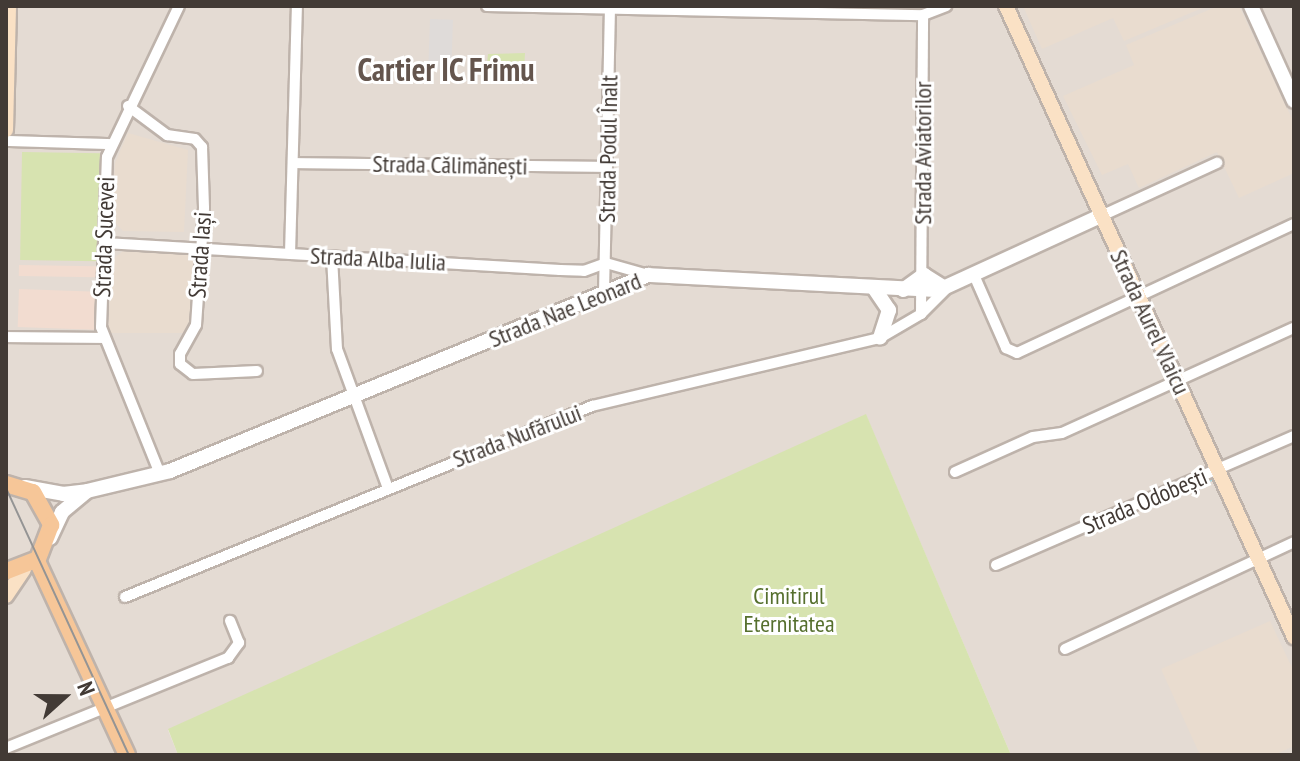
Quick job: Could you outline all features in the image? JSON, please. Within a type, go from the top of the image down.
[{"type":"main road","points":[[6,130],[9,6]]},
{"type":"main road","name":"Strada Aurel Vlaicu","points":[[1006,6],[1294,637]]},
{"type":"main road","points":[[6,596],[50,538],[48,513],[14,485]]},
{"type":"main road","points":[[6,571],[30,565]]},
{"type":"main road","points":[[30,565],[127,755]]},
{"type":"street","name":"Strada Sucevei","points":[[160,474],[104,338],[105,243],[110,144],[179,6]]},
{"type":"street","points":[[290,254],[297,6]]},
{"type":"street","points":[[487,6],[883,10],[923,15],[946,6]]},
{"type":"street","points":[[1251,6],[1294,101]]},
{"type":"street","name":"Strada Podul Înalt","points":[[604,293],[610,7]]},
{"type":"street","name":"Strada Aviatorilor","points":[[923,15],[924,291]]},
{"type":"street","name":"Strada Iași","points":[[128,106],[167,135],[195,139],[202,147],[202,250],[194,334],[183,346],[180,364],[193,374],[257,371]]},
{"type":"street","points":[[6,141],[110,144]]},
{"type":"street","name":"Strada Călimănești","points":[[293,163],[607,167]]},
{"type":"street","points":[[1101,216],[1217,163]]},
{"type":"street","name":"Strada Nae Leonard","points":[[14,485],[63,494],[160,474],[648,275],[924,291],[947,288],[1101,216]]},
{"type":"street","points":[[974,275],[1006,348],[1013,353],[1139,298],[1294,224]]},
{"type":"street","name":"Strada Alba Iulia","points":[[105,243],[584,271],[606,263],[648,275]]},
{"type":"street","points":[[332,257],[337,349],[352,398],[388,488]]},
{"type":"street","points":[[903,290],[924,275],[934,285],[947,288]]},
{"type":"street","points":[[874,288],[889,310],[880,338]]},
{"type":"street","name":"Strada Nufărului","points":[[125,597],[592,406],[880,338],[921,314],[947,288]]},
{"type":"street","points":[[921,314],[924,291]]},
{"type":"street","points":[[955,472],[1033,437],[1062,433],[1294,328]]},
{"type":"street","points":[[6,337],[104,338]]},
{"type":"street","name":"Strada Odobești","points":[[996,565],[1294,436]]},
{"type":"street","points":[[50,538],[62,512],[87,491]]},
{"type":"street","points":[[1065,649],[1294,542]]},
{"type":"street","points":[[6,748],[234,654],[239,643],[230,621]]},
{"type":"shaded area","points":[[6,6],[1294,6],[1294,755],[1011,755],[866,415],[168,730],[178,755],[6,755]]},
{"type":"shaded area","points":[[1023,6],[1207,6],[1124,41],[1113,18],[1042,49]]},
{"type":"shaded area","points":[[1218,6],[1239,6],[1294,123],[1294,173],[1239,198],[1217,152],[1139,188],[1128,164],[1102,175],[1063,96],[1134,65],[1126,45]]},
{"type":"shaded area","points":[[430,19],[453,20],[451,70],[428,69]]},
{"type":"shaded area","points":[[128,133],[188,150],[184,232],[123,231],[112,219],[115,163]]},
{"type":"shaded area","points":[[123,251],[195,253],[188,333],[108,333],[112,260]]},
{"type":"shaded area","points":[[19,265],[96,266],[96,277],[19,276]]},
{"type":"shaded area","points":[[19,289],[97,292],[96,330],[18,327]]},
{"type":"shaded area","points":[[1270,621],[1294,672],[1294,746],[1274,755],[1200,755],[1161,669]]},
{"type":"green space","points":[[525,53],[524,71],[486,73],[488,54]]},
{"type":"green space","points":[[22,152],[100,153],[98,261],[20,260]]},
{"type":"green space","name":"Cimitirul Eternitatea","points":[[866,414],[1011,755],[178,755],[168,729]]},
{"type":"waterway","points":[[1180,491],[1214,478]]},
{"type":"tram line","points":[[6,488],[129,755]]},
{"type":"district","name":"Cartier IC Frimu","points":[[446,69]]}]
